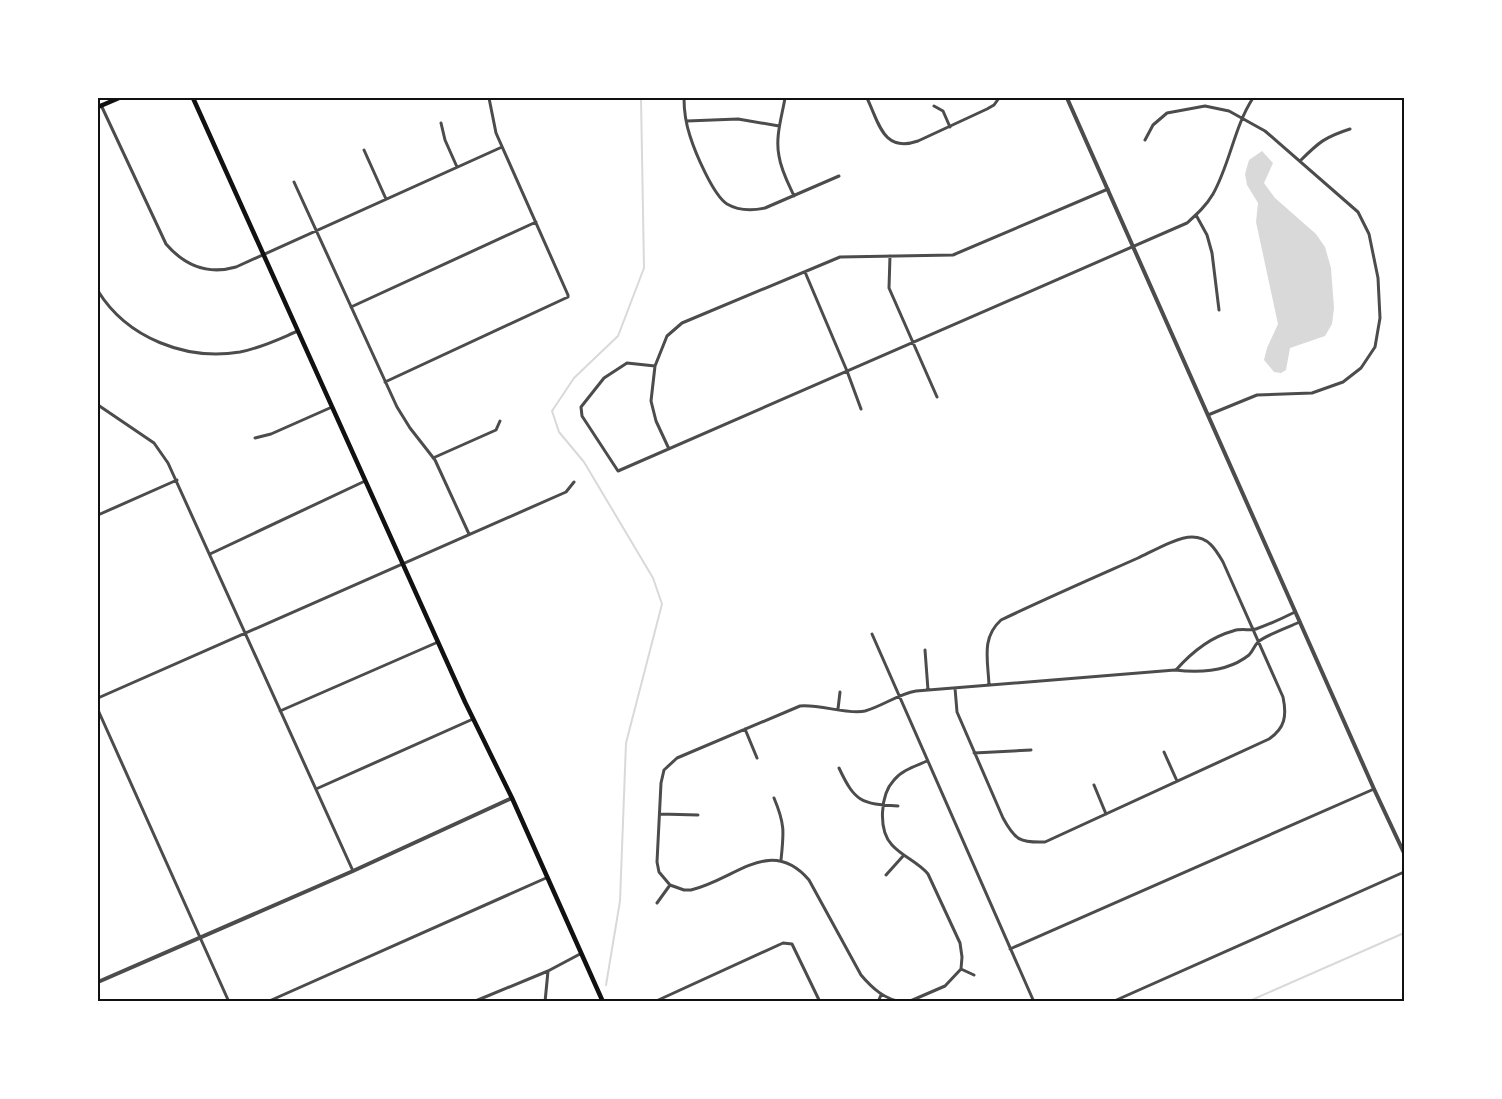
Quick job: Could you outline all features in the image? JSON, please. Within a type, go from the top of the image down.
[{"type":"main road","points":[[99,106],[119,98]]},
{"type":"main road","points":[[193,98],[438,642],[512,798],[546,878],[603,1002]]},
{"type":"street","points":[[385,382],[561,302],[568,297],[496,133],[489,98]]},
{"type":"street","points":[[684,98],[690,136],[716,192],[722,200],[730,205],[741,210],[754,211],[840,176]]},
{"type":"street","points":[[786,98],[779,126],[779,157],[794,196]]},
{"type":"street","points":[[867,98],[882,128],[893,142],[900,144],[908,144],[987,110],[999,98]]},
{"type":"street","points":[[1067,98],[1374,790],[1404,853]]},
{"type":"street","points":[[655,366],[627,363],[604,378],[581,407],[581,411],[618,472],[1187,223],[1204,208],[1214,193],[1243,119],[1254,98]]},
{"type":"street","points":[[99,106],[163,239],[175,255],[192,266],[217,270],[236,267],[502,147]]},
{"type":"street","points":[[934,106],[943,111],[950,127]]},
{"type":"street","points":[[1145,140],[1153,125],[1167,113],[1205,106],[1229,111],[1265,131],[1300,161],[1358,212],[1369,234],[1378,278],[1380,318],[1375,347],[1361,368],[1343,382],[1312,393],[1257,395],[1208,415]]},
{"type":"street","points":[[687,121],[738,119],[779,126]]},
{"type":"street","points":[[441,123],[445,140],[457,167]]},
{"type":"street","points":[[1300,161],[1316,144],[1331,135],[1350,129]]},
{"type":"street","points":[[364,150],[386,199]]},
{"type":"street","points":[[294,182],[397,407],[433,458],[469,534]]},
{"type":"street","points":[[669,449],[656,421],[651,401],[655,366],[668,336],[682,323],[840,257],[953,255],[1108,189]]},
{"type":"street","points":[[1196,215],[1207,235],[1212,253],[1219,310]]},
{"type":"street","points":[[351,307],[536,222]]},
{"type":"street","points":[[890,256],[890,288],[912,343],[937,397]]},
{"type":"street","points":[[804,272],[847,371],[861,409]]},
{"type":"street","points":[[98,291],[117,314],[142,334],[171,347],[198,353],[240,352],[264,346],[298,331]]},
{"type":"street","points":[[98,405],[154,443],[164,454],[353,871]]},
{"type":"street","points":[[255,438],[271,434],[332,407]]},
{"type":"street","points":[[433,458],[496,430],[500,421]]},
{"type":"street","points":[[98,515],[176,480]]},
{"type":"street","points":[[210,554],[365,481]]},
{"type":"street","points":[[98,698],[566,492],[574,482]]},
{"type":"street","points":[[955,688],[957,712],[1009,830],[1027,843],[1045,842],[1269,739],[1282,727],[1286,717],[1283,697],[1259,641],[1214,547],[1206,541],[1197,538],[1183,538],[1001,620],[993,627],[988,638],[989,685]]},
{"type":"street","points":[[1175,670],[1186,659],[1218,636],[1235,630],[1253,630],[1296,612]]},
{"type":"street","points":[[903,1002],[882,995],[869,985],[861,975],[809,880],[791,864],[781,860],[759,862],[698,888],[684,890],[670,885],[661,876],[657,862],[661,783],[667,766],[684,755],[800,706],[809,705],[854,712],[866,711],[899,696],[928,690],[1175,670],[1201,672],[1230,666],[1249,655],[1259,641],[1300,622]]},
{"type":"street","points":[[872,634],[1034,1002]]},
{"type":"street","points":[[280,711],[438,642]]},
{"type":"street","points":[[925,650],[928,690]]},
{"type":"street","points":[[838,709],[840,692]]},
{"type":"street","points":[[98,710],[229,1002]]},
{"type":"street","points":[[316,789],[473,719]]},
{"type":"street","points":[[745,729],[757,758]]},
{"type":"street","points":[[974,753],[1032,750]]},
{"type":"street","points":[[1164,752],[1177,782]]},
{"type":"street","points":[[908,1002],[945,986],[961,969],[962,958],[960,943],[928,874],[923,868],[892,845],[884,833],[882,815],[890,784],[902,772],[927,761]]},
{"type":"street","points":[[839,768],[852,793],[860,800],[877,805],[898,806]]},
{"type":"street","points":[[1094,785],[1106,814]]},
{"type":"street","points":[[1010,949],[1374,790]]},
{"type":"street","points":[[98,982],[353,871],[512,798]]},
{"type":"street","points":[[774,798],[782,818],[784,830],[781,860]]},
{"type":"street","points":[[660,814],[698,815]]},
{"type":"street","points":[[886,875],[904,855]]},
{"type":"street","points":[[1112,1002],[1404,872]]},
{"type":"street","points":[[267,1002],[546,878]]},
{"type":"street","points":[[657,903],[670,885]]},
{"type":"street","points":[[654,1002],[783,943],[792,944],[798,953],[820,1002]]},
{"type":"street","points":[[473,1002],[548,971],[580,954]]},
{"type":"street","points":[[961,969],[974,975]]},
{"type":"street","points":[[545,1002],[548,971]]},
{"type":"street","points":[[878,1002],[882,995]]},
{"type":"shaded area","points":[[1262,151],[1273,163],[1264,183],[1275,198],[1316,234],[1325,247],[1331,268],[1334,308],[1332,324],[1325,336],[1290,348],[1286,370],[1281,373],[1274,372],[1264,360],[1267,348],[1278,324],[1256,222],[1258,203],[1247,185],[1245,174],[1249,160]]},
{"type":"waterway","points":[[606,985],[620,901],[626,743],[662,604],[653,578],[584,462],[559,432],[552,411],[574,378],[618,336],[644,268],[641,98]]},
{"type":"waterway","points":[[1247,1002],[1404,933]]}]
